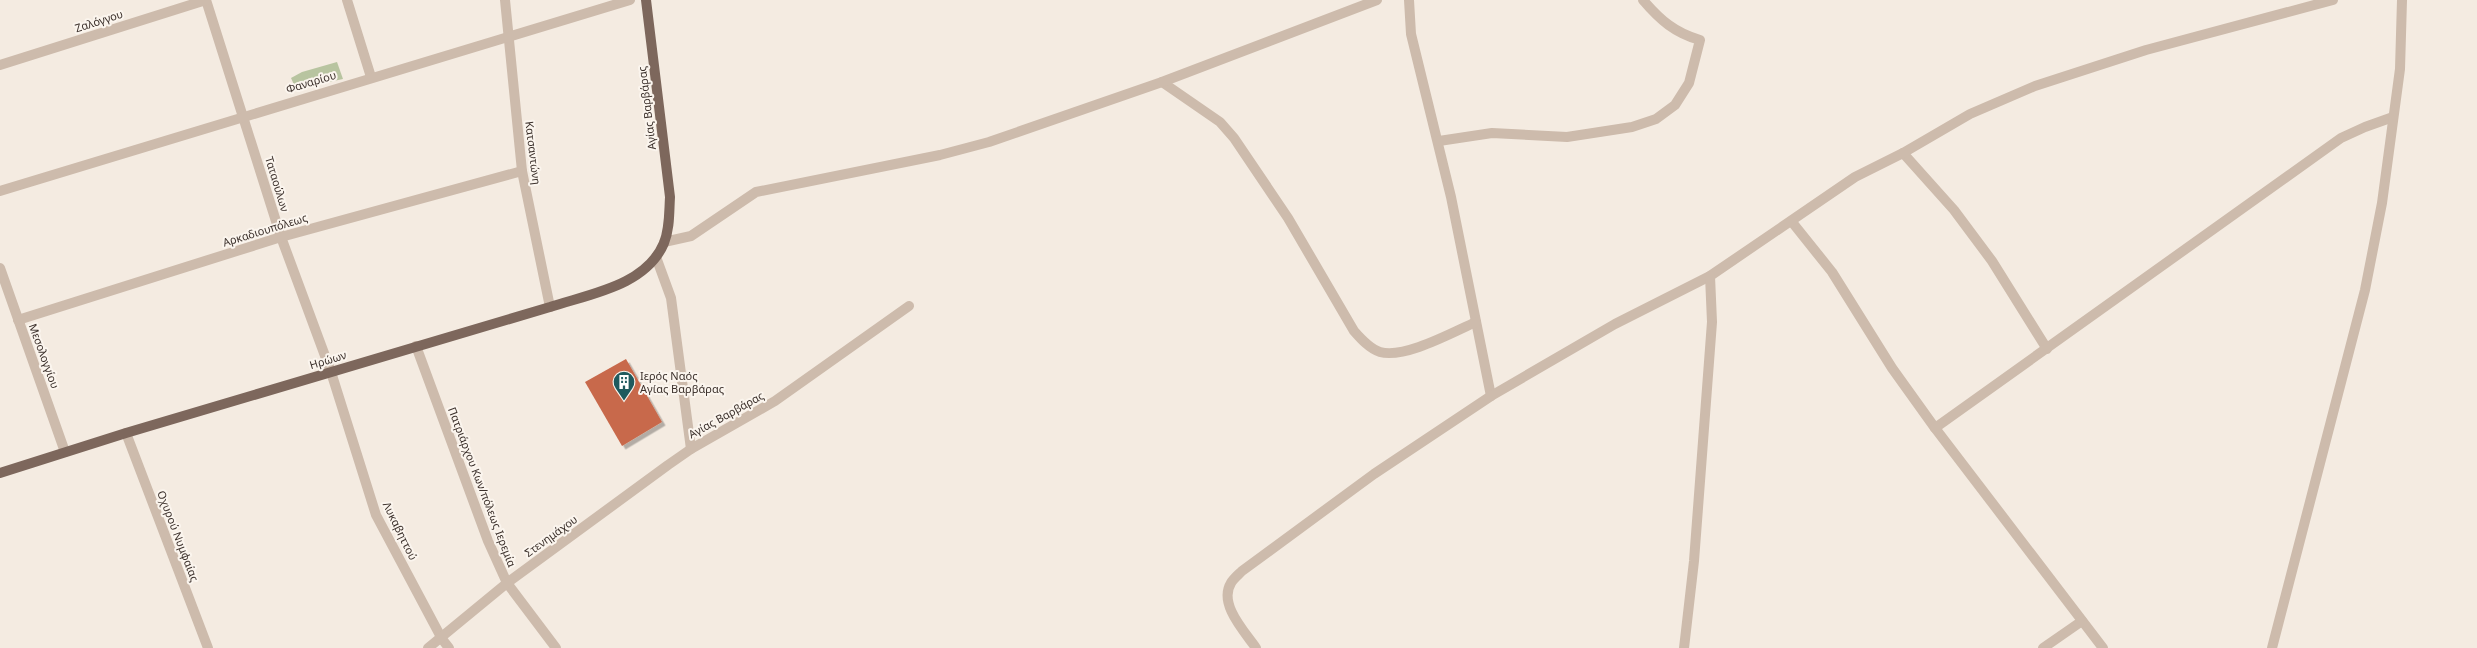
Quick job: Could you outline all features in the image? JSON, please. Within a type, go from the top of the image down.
[{"type":"main road","name":"Αγίας Βαρβάρας","points":[[646,0],[670,197],[669,221],[664,242],[656,257]]},
{"type":"main road","name":"Ηρώων","points":[[0,473],[126,433],[550,307],[619,284],[646,269],[656,257]]},
{"type":"street","name":"Ζαλόγγου","points":[[0,65],[206,0]]},
{"type":"street","name":"Ταταούλων","points":[[206,0],[281,237],[331,372]]},
{"type":"street","points":[[347,0],[371,77]]},
{"type":"street","name":"Κατσαντώνη","points":[[505,0],[522,170],[550,307]]},
{"type":"street","name":"Φαναρίου","points":[[0,191],[371,77],[630,0]]},
{"type":"street","points":[[664,242],[691,236],[756,192],[961,150],[1024,131],[1162,82],[1377,0]]},
{"type":"street","points":[[1409,0],[1411,34],[1439,142],[1490,396]]},
{"type":"street","points":[[1439,142],[1492,133],[1567,137],[1632,127],[1656,119],[1675,106],[1689,83],[1700,40],[1683,35],[1668,26],[1643,0]]},
{"type":"street","points":[[1256,648],[1234,615],[1228,600],[1230,584],[1242,571],[1381,469],[1490,396],[1615,324],[1710,276],[1792,222],[1855,177],[1903,153],[1970,114],[2036,86],[2161,46],[2333,0]]},
{"type":"street","points":[[2272,648],[2365,290],[2382,203],[2400,69],[2402,0]]},
{"type":"street","points":[[1162,82],[1214,118],[1234,138],[1288,218],[1354,331],[1365,343],[1380,352],[1398,353],[1419,346],[1476,322]]},
{"type":"street","points":[[1935,428],[2341,138],[2365,126],[2393,117]]},
{"type":"street","points":[[1903,153],[1954,210],[1992,261],[2047,349]]},
{"type":"street","name":"Αρκαδιουπόλεως","points":[[18,320],[281,237],[522,170]]},
{"type":"street","points":[[1792,222],[1832,272],[1892,368],[1935,428],[2103,648]]},
{"type":"street","name":"Αγίας Βαρβάρας","points":[[656,257],[671,298],[692,449],[775,402],[909,306]]},
{"type":"street","name":"Μεσολογγίου","points":[[0,268],[65,452]]},
{"type":"street","points":[[1684,648],[1694,561],[1712,322],[1710,276]]},
{"type":"street","name":"Πατριάρχου Κων/πόλεως Ιερεμία","points":[[416,346],[488,541],[507,584],[556,648]]},
{"type":"street","name":"Λυκαβηττού","points":[[331,372],[376,514],[442,639],[449,648]]},
{"type":"street","name":"Οχυρού Νυμφαίας","points":[[126,433],[208,648]]},
{"type":"street","name":"Στενημάχου","points":[[428,648],[442,639],[507,584],[692,449]]},
{"type":"street","points":[[2044,648],[2082,621]]},
{"type":"green space","points":[[337,62],[343,79],[296,89],[291,78],[302,72]]},
{"type":"building","name":"Ιερός Ναός Αγίας Βαρβάρας","points":[[626,359],[662,422],[622,446],[585,382]]},
{"type":"place","name":"Ιερός Ναός Αγίας Βαρβάρας","points":[[624,402]]}]
